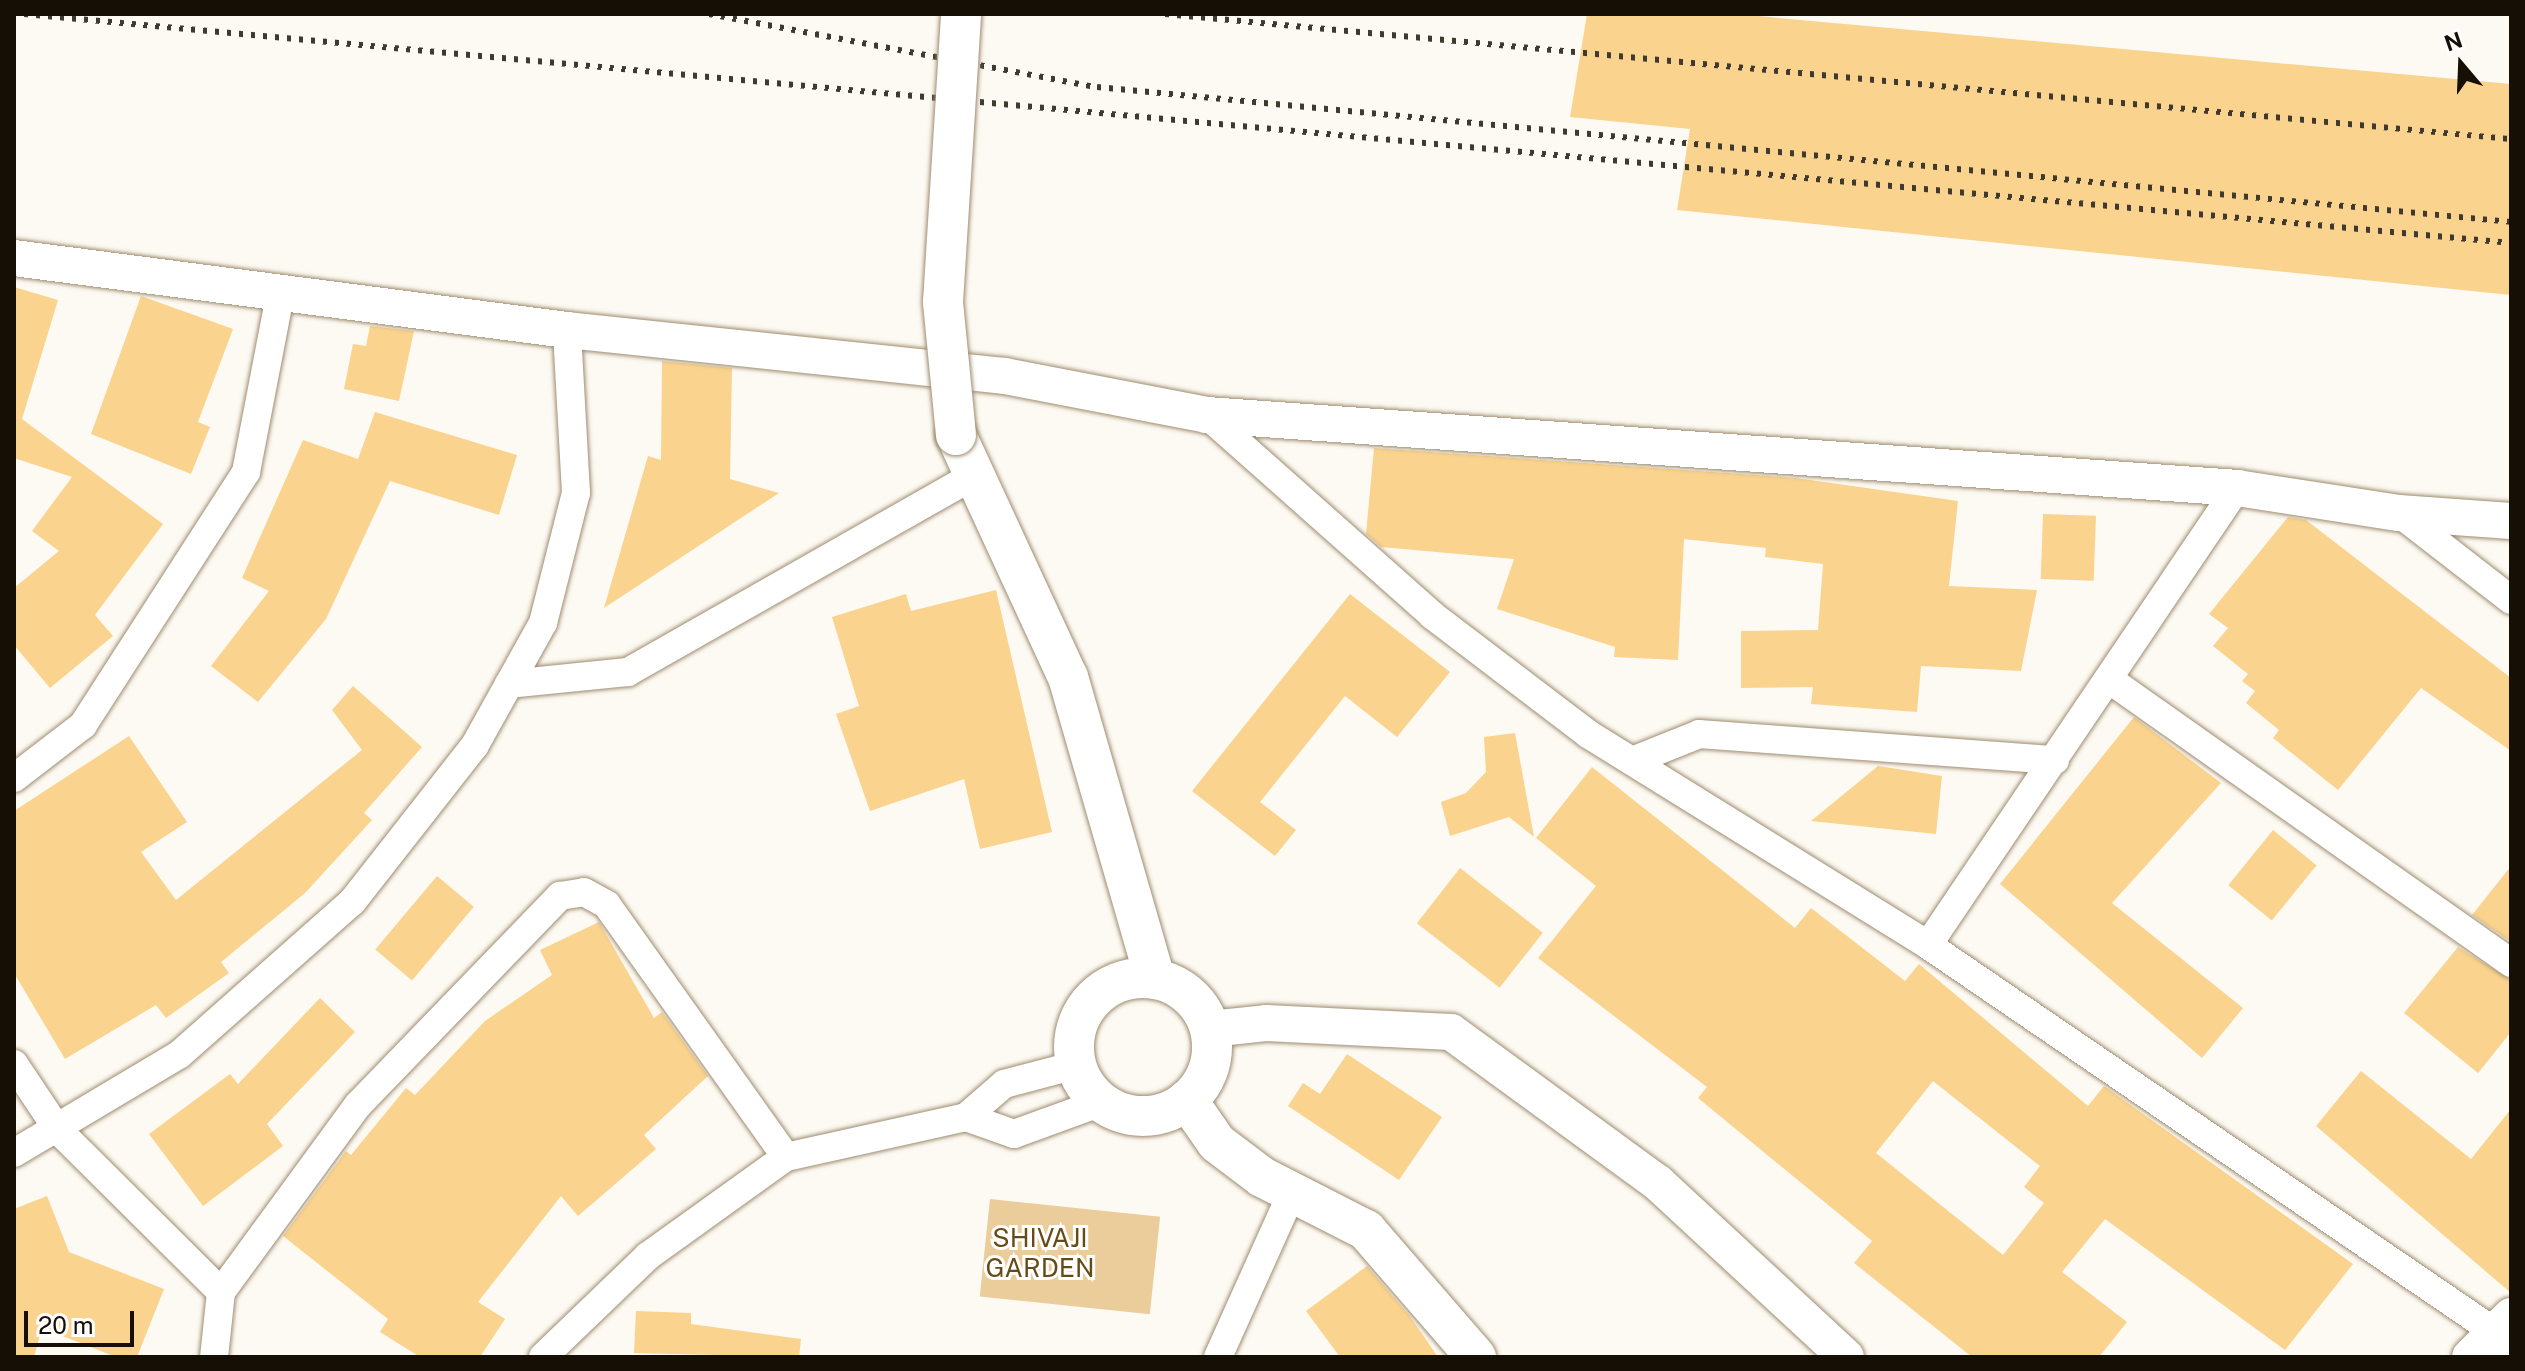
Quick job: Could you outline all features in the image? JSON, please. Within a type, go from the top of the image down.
[{"type":"main road","points":[[961,14],[943,302],[956,435],[1068,677],[1155,979]]},
{"type":"main road","points":[[1155,979],[1190,996],[1210,1029],[1209,1068],[1187,1100],[1151,1116],[1102,1102],[1076,1065],[1077,1026],[1099,993],[1155,979]]},
{"type":"main road","points":[[1187,1100],[1217,1143],[1292,1192],[1366,1230],[1476,1357]]},
{"type":"street","points":[[14,258],[567,330],[1005,376],[1207,415],[2237,488],[2399,513],[2511,521]]},
{"type":"street","points":[[14,778],[83,725],[246,472],[281,291]]},
{"type":"street","points":[[14,1153],[58,1130],[180,1054],[352,902],[475,745],[543,623],[576,493],[567,330]]},
{"type":"street","points":[[1207,415],[1432,615],[1632,761],[1928,945],[2495,1340]]},
{"type":"street","points":[[509,684],[628,672],[973,476]]},
{"type":"street","points":[[1928,945],[2237,488]]},
{"type":"street","points":[[2399,513],[2511,600]]},
{"type":"street","points":[[2110,680],[2511,963]]},
{"type":"street","points":[[1632,761],[1699,734],[2055,760]]},
{"type":"street","points":[[214,1357],[221,1292],[358,1105],[560,896],[584,892],[607,905],[786,1157]]},
{"type":"street","points":[[1210,1029],[1266,1023],[1451,1032],[1658,1183],[1846,1357]]},
{"type":"street","points":[[14,1064],[58,1130],[221,1292]]},
{"type":"street","points":[[543,1357],[648,1256],[786,1157],[966,1117],[1004,1084],[1076,1065]]},
{"type":"street","points":[[966,1117],[1014,1134],[1102,1102]]},
{"type":"street","points":[[1218,1357],[1292,1192]]},
{"type":"green space","name":"SHIVAJI GARDEN","points":[[990,1199],[1160,1217],[1150,1314],[980,1296]]},
{"type":"building","points":[[1587,14],[1735,14],[2511,84],[2511,295],[1677,210],[1690,129],[1570,117]]},
{"type":"building","points":[[14,287],[58,300],[22,419],[163,524],[95,615],[113,636],[50,688],[14,645],[14,588],[59,551],[32,531],[72,477],[14,458]]},
{"type":"building","points":[[141,296],[233,329],[198,422],[210,427],[191,474],[91,434]]},
{"type":"building","points":[[370,326],[414,331],[399,401],[344,389],[353,344],[366,346]]},
{"type":"building","points":[[662,361],[732,368],[730,479],[779,493],[604,608],[648,456],[661,460]]},
{"type":"building","points":[[375,412],[517,455],[499,515],[390,481],[326,619],[258,702],[211,666],[269,591],[242,578],[303,440],[358,459]]},
{"type":"building","points":[[1374,448],[1796,478],[1958,501],[1949,586],[2037,590],[2021,671],[1921,666],[1917,712],[1811,704],[1813,687],[1741,688],[1741,631],[1818,630],[1823,564],[1765,557],[1766,548],[1684,539],[1678,660],[1614,657],[1615,647],[1497,609],[1514,559],[1381,547],[1366,534]]},
{"type":"building","points":[[2043,514],[2096,516],[2094,581],[2041,579]]},
{"type":"building","points":[[2288,517],[2306,520],[2511,678],[2511,751],[2421,688],[2338,790],[2273,738],[2279,730],[2246,703],[2255,691],[2242,681],[2248,674],[2213,646],[2228,628],[2209,614]]},
{"type":"building","points":[[996,590],[1052,832],[980,849],[964,779],[870,811],[836,714],[859,706],[832,617],[906,594],[911,611]]},
{"type":"building","points":[[1350,594],[1450,672],[1397,737],[1345,696],[1260,802],[1296,830],[1275,856],[1192,791]]},
{"type":"building","points":[[353,686],[422,747],[364,813],[372,820],[305,893],[221,962],[229,973],[166,1018],[156,1005],[65,1059],[14,973],[14,811],[129,736],[187,822],[141,852],[176,900],[362,750],[332,710]]},
{"type":"building","points":[[2134,717],[2221,783],[2112,903],[2243,1008],[2202,1058],[2000,884]]},
{"type":"building","points":[[1515,733],[1534,837],[1509,817],[1450,836],[1441,802],[1466,793],[1486,772],[1484,737]]},
{"type":"building","points":[[1878,766],[1942,776],[1936,834],[1811,821]]},
{"type":"building","points":[[1592,767],[1795,928],[1811,908],[1905,981],[1919,964],[2088,1106],[2104,1086],[2353,1264],[2285,1350],[2105,1219],[2062,1272],[2127,1322],[2099,1357],[1972,1357],[1854,1263],[1872,1241],[1698,1098],[1707,1087],[1538,958],[1596,886],[1536,838]],"holes":[[[1933,1081],[2040,1166],[2024,1187],[2044,1203],[2003,1255],[1876,1153]]]},
{"type":"building","points":[[2273,830],[2317,865],[2272,920],[2228,885]]},
{"type":"building","points":[[2511,866],[2511,942],[2472,915]]},
{"type":"building","points":[[1460,868],[1543,933],[1500,988],[1417,923]]},
{"type":"building","points":[[437,876],[474,907],[412,980],[375,950]]},
{"type":"building","points":[[599,922],[654,1018],[662,1012],[708,1076],[644,1135],[656,1149],[578,1216],[561,1196],[478,1302],[505,1319],[480,1357],[420,1357],[380,1332],[388,1319],[283,1236],[346,1151],[351,1155],[406,1088],[415,1095],[485,1021],[552,975],[540,950]]},
{"type":"building","points":[[2458,947],[2511,980],[2511,1032],[2478,1073],[2404,1013]]},
{"type":"building","points":[[320,998],[355,1032],[267,1124],[283,1146],[203,1206],[149,1134],[230,1074],[238,1084]]},
{"type":"building","points":[[1347,1054],[1442,1117],[1399,1180],[1288,1106],[1303,1083],[1320,1094]]},
{"type":"building","points":[[2361,1071],[2471,1159],[2511,1109],[2511,1293],[2316,1126]]},
{"type":"building","points":[[47,1196],[69,1252],[164,1289],[137,1357],[116,1357],[42,1328],[34,1357],[14,1357],[14,1209]]},
{"type":"building","points":[[1367,1266],[1409,1315],[1438,1357],[1340,1357],[1306,1311]]},
{"type":"building","points":[[636,1311],[691,1313],[691,1324],[801,1339],[799,1357],[634,1353]]},
{"type":"railway","points":[[24,14],[2511,243]]},
{"type":"railway","points":[[709,14],[1097,87],[2511,222]]},
{"type":"railway","points":[[1165,14],[2511,139]]}]
